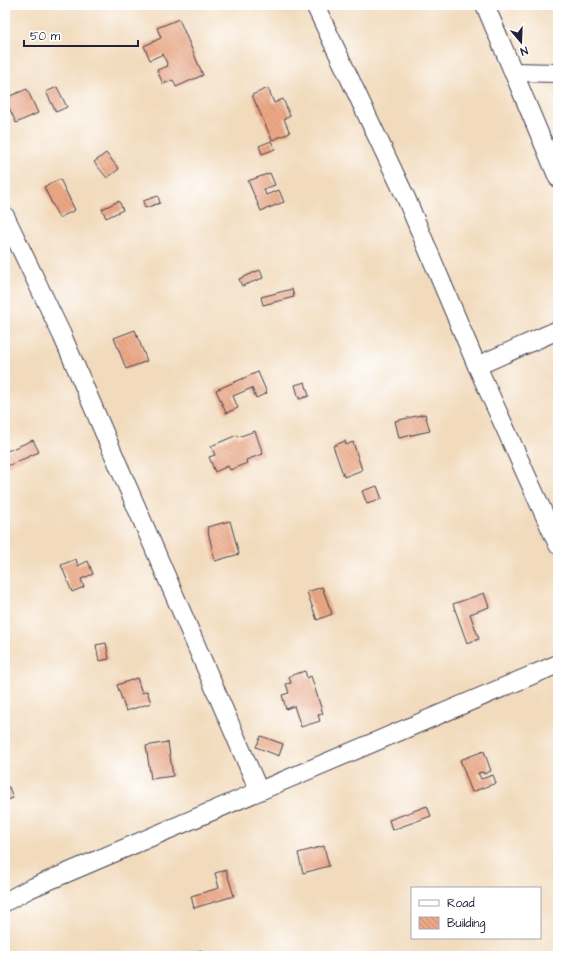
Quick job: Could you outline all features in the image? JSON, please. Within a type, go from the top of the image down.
[{"type":"street","points":[[315,5],[406,198],[477,366],[558,545]]},
{"type":"street","points":[[485,5],[558,178]]},
{"type":"street","points":[[513,72],[558,73]]},
{"type":"street","points":[[5,216],[62,335],[259,791]]},
{"type":"street","points":[[477,366],[558,330]]},
{"type":"street","points":[[5,902],[29,889],[558,664]]},
{"type":"building","points":[[179,19],[203,75],[176,87],[173,80],[163,84],[157,70],[168,66],[163,54],[150,60],[144,46],[161,38],[157,28]]},
{"type":"building","points":[[57,87],[67,107],[56,112],[46,92]]},
{"type":"building","points":[[268,88],[274,103],[283,99],[290,116],[284,119],[290,133],[272,140],[252,95]]},
{"type":"building","points":[[27,89],[38,113],[16,123],[5,98]]},
{"type":"building","points":[[271,141],[275,149],[262,154],[259,146]]},
{"type":"building","points":[[106,153],[119,169],[107,178],[94,162]]},
{"type":"building","points":[[270,173],[275,185],[264,189],[266,195],[279,190],[284,202],[261,211],[248,181]]},
{"type":"building","points":[[60,179],[75,210],[59,218],[44,187]]},
{"type":"building","points":[[158,196],[160,203],[145,208],[143,201]]},
{"type":"building","points":[[119,201],[123,210],[106,218],[102,209]]},
{"type":"building","points":[[260,270],[263,278],[242,286],[239,279]]},
{"type":"building","points":[[292,289],[294,297],[263,305],[261,297]]},
{"type":"building","points":[[135,330],[147,361],[126,369],[114,338]]},
{"type":"building","points":[[258,372],[267,393],[256,398],[252,388],[233,396],[238,408],[226,413],[216,390]]},
{"type":"building","points":[[305,382],[309,396],[299,399],[295,385]]},
{"type":"building","points":[[425,414],[430,431],[399,438],[395,421]]},
{"type":"building","points":[[255,431],[263,454],[246,460],[247,463],[230,470],[228,466],[215,472],[209,457],[215,455],[211,446],[237,435],[238,437]]},
{"type":"building","points":[[33,440],[39,452],[5,467],[5,452]]},
{"type":"building","points":[[345,441],[346,445],[353,442],[362,470],[344,477],[333,446]]},
{"type":"building","points":[[377,486],[382,499],[367,504],[362,491]]},
{"type":"building","points":[[230,521],[239,554],[215,561],[207,527]]},
{"type":"building","points":[[76,559],[78,566],[88,561],[93,574],[81,579],[84,587],[72,592],[61,565]]},
{"type":"building","points":[[322,587],[332,614],[317,620],[307,592]]},
{"type":"building","points":[[484,593],[489,607],[470,614],[479,639],[467,643],[453,604]]},
{"type":"building","points":[[106,643],[109,659],[99,661],[96,645]]},
{"type":"building","points":[[305,671],[307,678],[311,676],[323,714],[318,715],[320,721],[301,727],[294,706],[286,709],[282,695],[289,693],[286,684],[291,683],[289,676]]},
{"type":"building","points":[[137,678],[142,693],[147,691],[151,703],[126,711],[117,685]]},
{"type":"building","points":[[261,736],[283,744],[279,756],[256,747]]},
{"type":"building","points":[[168,742],[173,776],[151,779],[146,746]]},
{"type":"building","points":[[484,751],[491,771],[484,774],[483,772],[478,773],[481,779],[493,775],[496,783],[472,792],[460,760]]},
{"type":"building","points":[[9,787],[13,798],[5,801],[5,789]]},
{"type":"building","points":[[427,806],[431,816],[392,830],[389,820]]},
{"type":"building","points":[[324,846],[329,866],[303,873],[298,853]]},
{"type":"building","points":[[226,870],[234,896],[194,908],[191,896],[219,888],[215,873]]},
{"type":"building","points":[[201,950],[204,956],[188,956],[188,955]]}]
